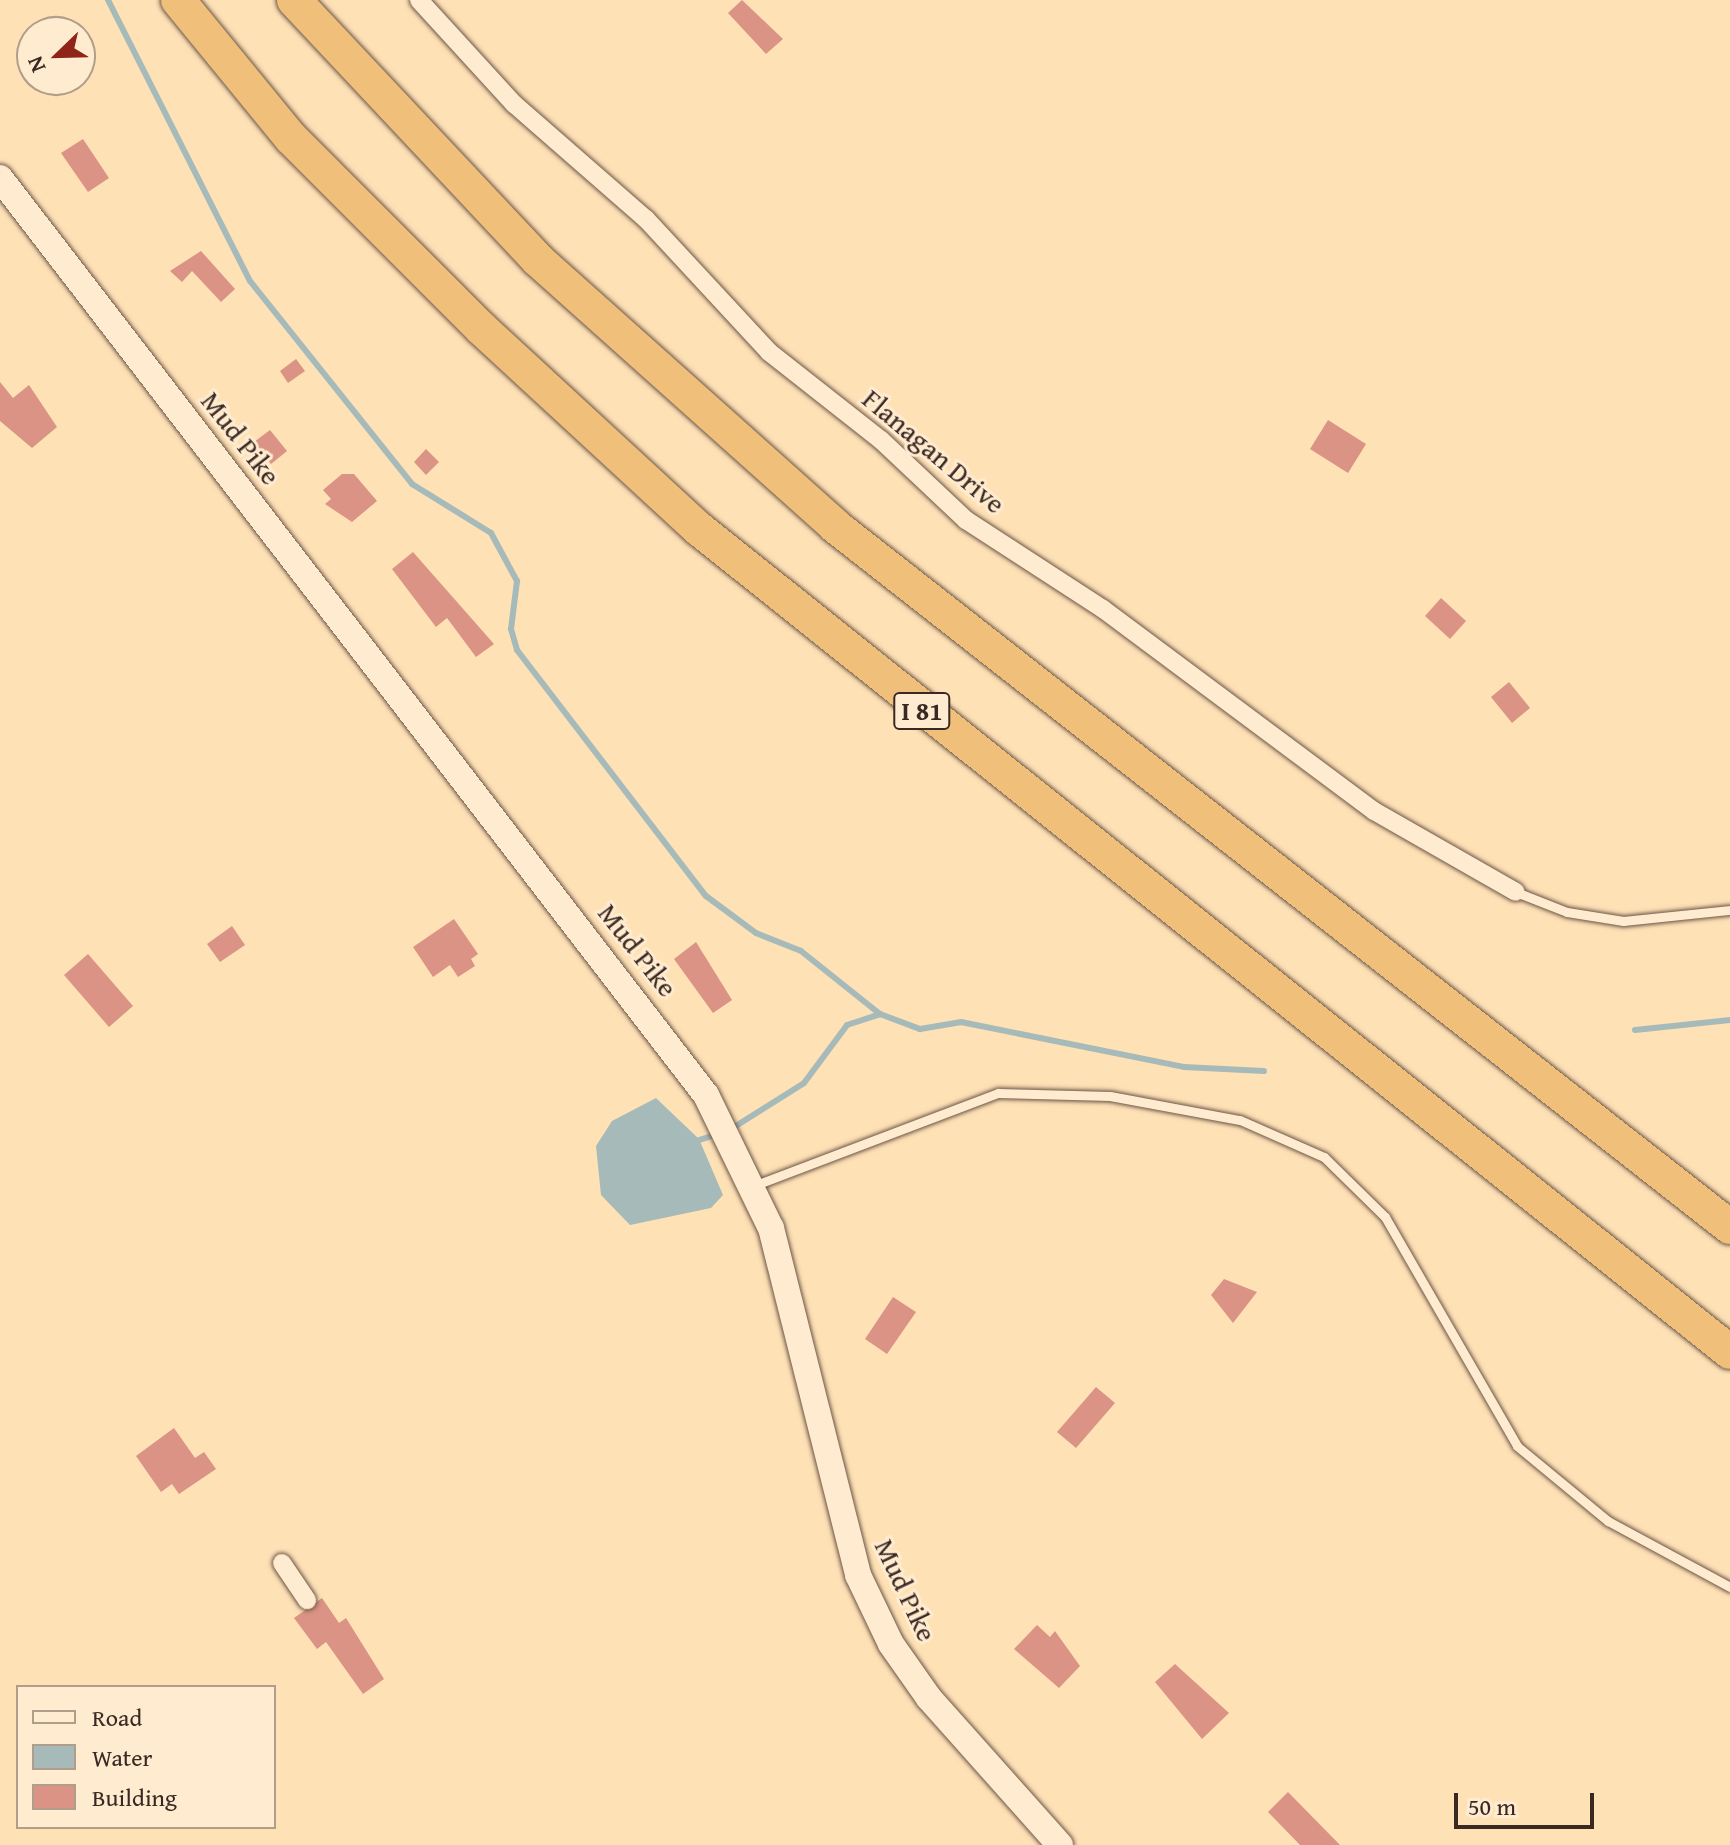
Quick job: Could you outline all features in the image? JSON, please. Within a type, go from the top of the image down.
[{"type":"highway","name":"I 81","points":[[178,0],[291,138],[699,529],[1730,1352]]},
{"type":"highway","points":[[294,0],[538,260],[824,516],[1730,1227]]},
{"type":"street","name":"Flanagan Drive","points":[[419,0],[514,104],[646,219],[769,352],[881,440],[966,520],[1103,609],[1374,811],[1516,892]]},
{"type":"street","name":"Mud Pike","points":[[0,178],[651,1017],[706,1095],[753,1186],[791,1297],[858,1575],[891,1644],[929,1698],[1060,1845]]},
{"type":"street","points":[[282,1563],[307,1600]]},
{"type":"lane","points":[[1516,892],[1567,912],[1623,921],[1730,910]]},
{"type":"lane","points":[[753,1186],[998,1093],[1110,1096],[1240,1120],[1324,1157],[1385,1217],[1517,1446],[1608,1521],[1730,1587]]},
{"type":"water","points":[[656,1098],[699,1139],[723,1195],[711,1208],[630,1225],[601,1195],[596,1146],[612,1121]]},
{"type":"building","points":[[742,0],[783,39],[766,54],[728,13]]},
{"type":"building","points":[[83,139],[109,178],[88,192],[61,153]]},
{"type":"building","points":[[201,251],[235,289],[221,302],[192,271],[182,282],[170,271]]},
{"type":"building","points":[[296,359],[305,371],[288,383],[280,371]]},
{"type":"building","points":[[0,382],[13,398],[29,385],[57,427],[32,448],[0,421]]},
{"type":"building","points":[[1328,420],[1366,444],[1348,473],[1310,449]]},
{"type":"building","points":[[270,430],[287,451],[271,464],[254,442]]},
{"type":"building","points":[[426,449],[439,462],[426,475],[414,462]]},
{"type":"building","points":[[342,474],[354,474],[377,501],[352,522],[325,504],[331,499],[323,490]]},
{"type":"building","points":[[413,552],[494,644],[476,657],[447,618],[436,627],[392,569]]},
{"type":"building","points":[[1441,598],[1466,621],[1450,639],[1425,616]]},
{"type":"building","points":[[1509,682],[1530,708],[1512,723],[1491,697]]},
{"type":"building","points":[[454,919],[478,954],[471,959],[475,966],[458,977],[450,965],[433,977],[413,947]]},
{"type":"building","points":[[232,926],[245,945],[220,962],[207,944]]},
{"type":"building","points":[[696,942],[732,1000],[713,1013],[674,959]]},
{"type":"building","points":[[88,954],[133,1006],[109,1027],[64,975]]},
{"type":"building","points":[[1224,1279],[1257,1292],[1233,1323],[1211,1295]]},
{"type":"building","points":[[893,1297],[916,1312],[887,1354],[865,1339]]},
{"type":"building","points":[[1096,1387],[1115,1403],[1076,1448],[1057,1432]]},
{"type":"building","points":[[174,1428],[195,1458],[204,1452],[216,1469],[179,1494],[172,1484],[161,1492],[136,1456]]},
{"type":"building","points":[[322,1598],[339,1623],[346,1618],[384,1679],[363,1694],[326,1642],[317,1649],[294,1618]]},
{"type":"building","points":[[1037,1625],[1050,1637],[1055,1631],[1080,1666],[1059,1688],[1014,1649]]},
{"type":"building","points":[[1175,1664],[1229,1713],[1202,1739],[1155,1682]]},
{"type":"building","points":[[1288,1792],[1340,1845],[1300,1845],[1268,1812]]},
{"type":"waterway","points":[[108,0],[250,281],[412,484],[491,533],[517,581],[511,629],[517,650],[706,896],[756,933],[801,951],[880,1014],[920,1029],[961,1022],[1184,1067],[1264,1071]]},
{"type":"waterway","points":[[731,1129],[804,1083],[847,1025],[880,1014]]},
{"type":"waterway","points":[[1635,1030],[1730,1020]]},
{"type":"waterway","points":[[693,1142],[717,1134]]}]
